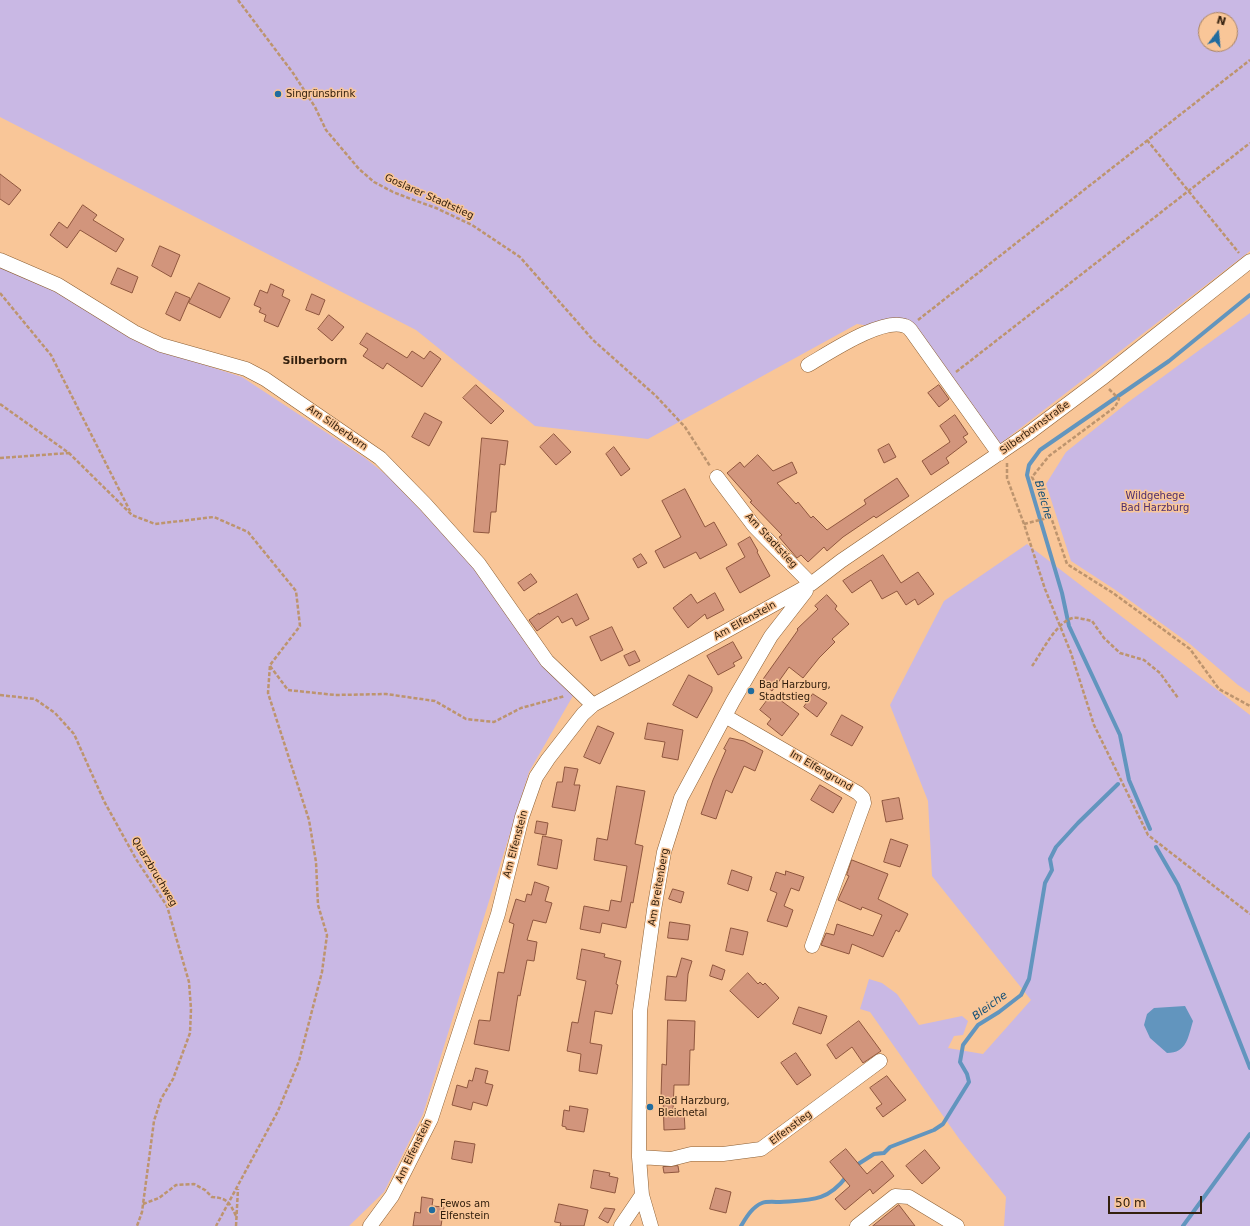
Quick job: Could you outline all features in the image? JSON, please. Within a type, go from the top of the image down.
[{"type":"street","name":"Am Silberborn","points":[[0,260],[58,285],[134,332],[161,345],[246,369],[265,379],[380,458],[426,505],[479,564],[547,661],[593,705]]},
{"type":"street","name":"Silberbornstraße","points":[[811,584],[841,561],[1004,450],[1101,379],[1249,262]]},
{"type":"street","points":[[808,365],[870,330],[895,324],[904,325],[908,327],[946,380],[1004,450]]},
{"type":"street","name":"Am Stadtstieg","points":[[717,477],[754,526],[811,584]]},
{"type":"street","name":"Am Elfenstein","points":[[370,1226],[392,1196],[431,1120],[498,914],[522,817],[536,778],[548,759],[583,714],[593,705],[811,584]]},
{"type":"street","name":"Am Breitenberg","points":[[651,1226],[642,1195],[639,1157],[640,1011],[654,910],[664,852],[681,798],[725,716],[770,636],[811,584]]},
{"type":"street","name":"Im Elfengrund","points":[[725,716],[858,793],[863,798],[864,803],[812,946]]},
{"type":"street","name":"Elfenstieg","points":[[639,1157],[671,1159],[691,1154],[723,1154],[761,1149],[880,1061]]},
{"type":"street","points":[[621,1226],[642,1195]]},
{"type":"street","points":[[857,1226],[896,1196],[909,1197],[957,1226]]},
{"type":"path","name":"Goslarer Stadtstieg","points":[[238,0],[293,73],[315,107],[326,130],[360,169],[374,182],[393,192],[436,208],[472,225],[520,257],[593,340],[656,396],[685,427],[717,477]]},
{"type":"path","points":[[908,327],[1250,60]]},
{"type":"path","points":[[1148,140],[1249,262]]},
{"type":"path","points":[[946,380],[1250,143]]},
{"type":"path","points":[[0,293],[51,355],[132,515]]},
{"type":"path","points":[[1109,389],[1119,400],[1115,407],[1049,456],[1032,477],[1050,517],[1067,564],[1113,593],[1190,649],[1219,689],[1250,706]]},
{"type":"path","points":[[0,404],[69,453],[132,515],[155,524],[214,517],[248,532],[296,591],[300,626],[270,665],[268,693],[308,820],[316,862],[318,905],[327,935],[322,972],[299,1061],[278,1111],[216,1226]]},
{"type":"path","points":[[1004,450],[1007,478],[1045,589],[1059,627],[1071,653],[1094,725],[1148,835],[1250,914]]},
{"type":"path","points":[[0,458],[69,453]]},
{"type":"path","points":[[1024,524],[1050,517]]},
{"type":"path","points":[[1032,666],[1059,627],[1065,621],[1074,617],[1092,621],[1104,638],[1120,653],[1144,660],[1160,673],[1178,698]]},
{"type":"path","points":[[270,665],[288,690],[335,695],[386,694],[435,701],[466,719],[494,722],[521,708],[569,695]]},
{"type":"path","name":"Quarzbruchweg","points":[[0,694],[35,700],[55,713],[74,734],[104,801],[136,859],[168,906],[189,982],[191,1009],[190,1033],[173,1079],[160,1100],[154,1121],[143,1204],[137,1226]]},
{"type":"path","points":[[143,1204],[159,1198],[176,1185],[194,1184],[205,1190],[212,1197],[221,1198],[229,1202],[237,1218]]},
{"type":"path","points":[[236,1226],[238,1187]]},
{"type":"green space","points":[[0,0],[1250,0],[1250,251],[992,450],[908,330],[888,329],[857,324],[648,439],[535,426],[416,330],[0,117]]},
{"type":"green space","points":[[0,268],[21,275],[56,292],[152,348],[242,377],[365,458],[389,477],[471,563],[574,694],[529,772],[423,1114],[384,1192],[349,1226],[0,1226]]},
{"type":"green space","name":"Wildgehege Bad Harzburg","points":[[1250,313],[1250,693],[1238,685],[1190,644],[1114,589],[1071,561],[1046,484],[1066,452],[1127,403]]},
{"type":"green space","points":[[1027,544],[1250,715],[1250,1226],[1004,1226],[1006,1197],[960,1140],[870,1012],[860,1009],[869,979],[882,983],[897,994],[919,1025],[962,1016],[968,1021],[963,1035],[954,1036],[948,1048],[983,1054],[1031,1000],[932,876],[928,801],[890,705],[944,601]]},
{"type":"water","points":[[1185,1006],[1193,1021],[1188,1038],[1183,1047],[1179,1050],[1167,1053],[1150,1038],[1144,1025],[1147,1014],[1154,1008]]},
{"type":"building","points":[[0,174],[21,190],[9,205],[0,199]]},
{"type":"building","points":[[83,205],[97,215],[93,220],[124,239],[116,252],[80,230],[67,248],[50,235],[59,222],[67,228]]},
{"type":"building","points":[[160,246],[180,255],[171,277],[152,266]]},
{"type":"building","points":[[118,268],[138,277],[132,293],[111,284]]},
{"type":"building","points":[[199,283],[230,298],[220,318],[189,303]]},
{"type":"building","points":[[271,284],[284,290],[282,296],[290,300],[278,327],[264,321],[266,315],[259,312],[261,308],[254,305],[260,290],[267,293]]},
{"type":"building","points":[[176,292],[190,298],[180,321],[166,314]]},
{"type":"building","points":[[312,294],[325,300],[319,315],[306,310]]},
{"type":"building","points":[[329,315],[344,327],[332,341],[318,329]]},
{"type":"building","points":[[367,333],[407,358],[412,351],[424,359],[430,351],[441,359],[422,387],[387,363],[383,369],[363,356],[368,349],[360,344]]},
{"type":"building","points":[[476,385],[504,411],[491,424],[463,398]]},
{"type":"building","points":[[939,385],[949,399],[939,407],[928,393]]},
{"type":"building","points":[[425,413],[442,422],[429,446],[412,437]]},
{"type":"building","points":[[955,415],[968,434],[963,437],[967,442],[946,458],[949,463],[931,475],[922,461],[950,442],[940,426]]},
{"type":"building","points":[[554,434],[571,452],[556,465],[540,447]]},
{"type":"building","points":[[482,438],[508,441],[505,465],[500,464],[496,512],[491,512],[489,533],[474,532]]},
{"type":"building","points":[[889,444],[896,457],[884,463],[878,450]]},
{"type":"building","points":[[614,447],[630,469],[621,476],[606,454]]},
{"type":"building","points":[[758,455],[773,471],[792,462],[797,473],[777,483],[796,504],[798,502],[811,518],[813,516],[827,530],[866,504],[864,500],[897,478],[909,496],[876,518],[874,516],[843,537],[827,551],[824,547],[808,562],[801,555],[797,558],[779,537],[782,535],[750,502],[752,501],[727,473],[740,462],[744,467]]},
{"type":"building","points":[[685,489],[705,527],[714,522],[727,545],[700,559],[696,552],[664,568],[655,551],[681,537],[662,501]]},
{"type":"building","points":[[750,537],[770,576],[740,593],[726,568],[745,557],[738,544]]},
{"type":"building","points":[[641,554],[647,563],[638,568],[633,559]]},
{"type":"building","points":[[883,555],[901,583],[918,572],[934,594],[918,605],[915,599],[906,605],[897,591],[882,599],[871,580],[852,593],[843,581]]},
{"type":"building","points":[[531,574],[537,582],[524,591],[518,583]]},
{"type":"building","points":[[715,593],[724,610],[707,619],[705,614],[688,628],[673,608],[691,594],[697,603]]},
{"type":"building","points":[[577,594],[589,619],[576,626],[572,618],[562,623],[558,616],[537,631],[529,620],[539,613]]},
{"type":"building","points":[[827,595],[837,606],[835,609],[849,624],[832,639],[835,642],[819,658],[803,678],[789,667],[772,691],[761,682],[798,630],[797,629],[818,609],[815,606]]},
{"type":"building","points":[[612,627],[623,650],[601,661],[590,637]]},
{"type":"building","points":[[733,642],[742,658],[733,663],[735,666],[718,675],[707,656]]},
{"type":"building","points":[[635,651],[640,661],[629,666],[624,656]]},
{"type":"building","points":[[689,675],[712,687],[712,691],[697,718],[673,705]]},
{"type":"building","points":[[772,694],[799,714],[782,736],[767,724],[771,719],[760,710]]},
{"type":"building","points":[[813,694],[827,703],[817,717],[804,707]]},
{"type":"building","points":[[842,715],[863,727],[852,746],[831,735]]},
{"type":"building","points":[[648,723],[683,730],[678,760],[662,757],[665,742],[645,739]]},
{"type":"building","points":[[598,726],[614,733],[600,764],[584,757]]},
{"type":"building","points":[[730,738],[744,741],[763,751],[755,771],[744,766],[732,793],[726,790],[716,819],[701,814],[726,750],[724,749]]},
{"type":"building","points":[[565,767],[578,769],[574,785],[580,785],[575,811],[552,807],[557,782],[562,782]]},
{"type":"building","points":[[820,785],[842,798],[833,813],[811,800]]},
{"type":"building","points":[[617,786],[645,791],[635,844],[643,846],[633,903],[631,902],[626,928],[602,923],[600,933],[580,929],[584,906],[609,911],[611,900],[621,902],[627,866],[594,860],[597,838],[607,840]]},
{"type":"building","points":[[899,798],[903,819],[886,822],[882,801]]},
{"type":"building","points":[[537,821],[548,823],[546,835],[535,833]]},
{"type":"building","points":[[543,836],[562,840],[557,869],[538,865]]},
{"type":"building","points":[[891,839],[908,845],[900,867],[884,862]]},
{"type":"building","points":[[852,860],[888,874],[878,899],[908,914],[899,932],[896,930],[883,957],[852,944],[849,954],[821,945],[826,933],[834,935],[837,924],[873,936],[882,915],[862,907],[861,910],[838,900],[849,876],[847,875]]},
{"type":"building","points":[[732,870],[752,877],[748,891],[728,884]]},
{"type":"building","points":[[786,871],[804,877],[799,891],[791,888],[784,906],[793,910],[787,927],[767,921],[777,893],[770,890],[776,872],[785,875]]},
{"type":"building","points":[[535,882],[549,887],[545,901],[552,903],[546,923],[533,920],[527,940],[537,942],[534,961],[527,960],[520,996],[518,995],[509,1051],[474,1044],[479,1020],[490,1021],[498,972],[504,973],[514,924],[509,922],[516,899],[525,902],[527,894],[531,895]]},
{"type":"building","points":[[673,889],[684,892],[681,903],[669,899]]},
{"type":"building","points":[[670,922],[690,925],[688,940],[668,938]]},
{"type":"building","points":[[731,928],[748,932],[743,955],[726,951]]},
{"type":"building","points":[[582,949],[605,954],[604,957],[621,961],[612,1014],[595,1011],[590,1043],[602,1045],[597,1074],[579,1071],[581,1054],[567,1051],[572,1022],[578,1023],[586,981],[577,979]]},
{"type":"building","points":[[682,958],[692,961],[688,974],[686,1001],[665,1000],[667,976],[676,977]]},
{"type":"building","points":[[713,965],[725,970],[722,980],[710,976]]},
{"type":"building","points":[[748,973],[758,984],[760,982],[763,985],[765,983],[779,998],[758,1018],[730,991]]},
{"type":"building","points":[[799,1007],[827,1016],[821,1034],[793,1024]]},
{"type":"building","points":[[668,1020],[695,1021],[694,1050],[690,1050],[689,1085],[674,1085],[673,1112],[684,1111],[685,1129],[664,1130],[663,1097],[661,1097],[662,1064],[666,1065]]},
{"type":"building","points":[[859,1021],[881,1051],[863,1063],[852,1047],[836,1059],[827,1045]]},
{"type":"building","points":[[796,1053],[811,1075],[797,1085],[781,1063]]},
{"type":"building","points":[[476,1068],[488,1071],[485,1083],[493,1085],[487,1106],[473,1102],[471,1110],[452,1105],[457,1085],[467,1088],[469,1080],[472,1081]]},
{"type":"building","points":[[887,1076],[906,1100],[883,1117],[876,1108],[882,1104],[870,1088]]},
{"type":"building","points":[[570,1106],[588,1109],[584,1132],[566,1129],[566,1127],[562,1126],[564,1110],[569,1111]]},
{"type":"building","points":[[455,1141],[475,1144],[472,1163],[452,1159]]},
{"type":"building","points":[[846,1149],[867,1174],[882,1161],[894,1176],[873,1194],[870,1189],[845,1210],[835,1199],[850,1186],[830,1162]]},
{"type":"building","points":[[925,1150],[940,1168],[922,1184],[906,1166]]},
{"type":"building","points":[[678,1166],[679,1172],[664,1173],[663,1167]]},
{"type":"building","points":[[594,1170],[610,1173],[609,1176],[618,1178],[615,1193],[591,1188]]},
{"type":"building","points":[[716,1188],[731,1192],[726,1213],[710,1209]]},
{"type":"building","name":"Fewos am Elfenstein","points":[[422,1197],[433,1199],[432,1206],[444,1207],[441,1226],[413,1226],[415,1212],[420,1213]]},
{"type":"building","points":[[559,1204],[588,1210],[584,1226],[560,1226],[561,1223],[555,1222]]},
{"type":"building","points":[[899,1205],[915,1226],[873,1226]]},
{"type":"building","points":[[605,1208],[615,1209],[608,1223],[599,1218]]},
{"type":"waterway","name":"Bleiche","points":[[1150,829],[1129,780],[1120,735],[1069,626],[1062,593],[1027,475],[1029,465],[1040,450],[1169,361],[1250,295]]},
{"type":"waterway","name":"Bleiche","points":[[855,1166],[874,1154],[884,1153],[890,1147],[934,1130],[943,1124],[969,1082],[967,1074],[960,1062],[963,1045],[978,1025],[999,1012],[1021,995],[1029,979],[1045,883],[1052,870],[1050,859],[1056,847],[1118,784]]},
{"type":"waterway","points":[[1156,847],[1178,885],[1250,1068]]},
{"type":"waterway","points":[[1183,1226],[1250,1134]]},
{"type":"waterway","name":"Bleiche","points":[[741,1226],[752,1210],[762,1203],[801,1201],[818,1198],[832,1191],[847,1176]]},
{"type":"place","name":"Singrünsbrink","points":[[278,94]]},
{"type":"place","name":"Bad Harzburg, Stadtstieg","points":[[751,691]]},
{"type":"place","name":"Bad Harzburg, Bleichetal","points":[[650,1107]]},
{"type":"place","name":"Fewos am Elfenstein","points":[[432,1210]]},
{"type":"district","name":"Silberborn","points":[[315,361]]}]
